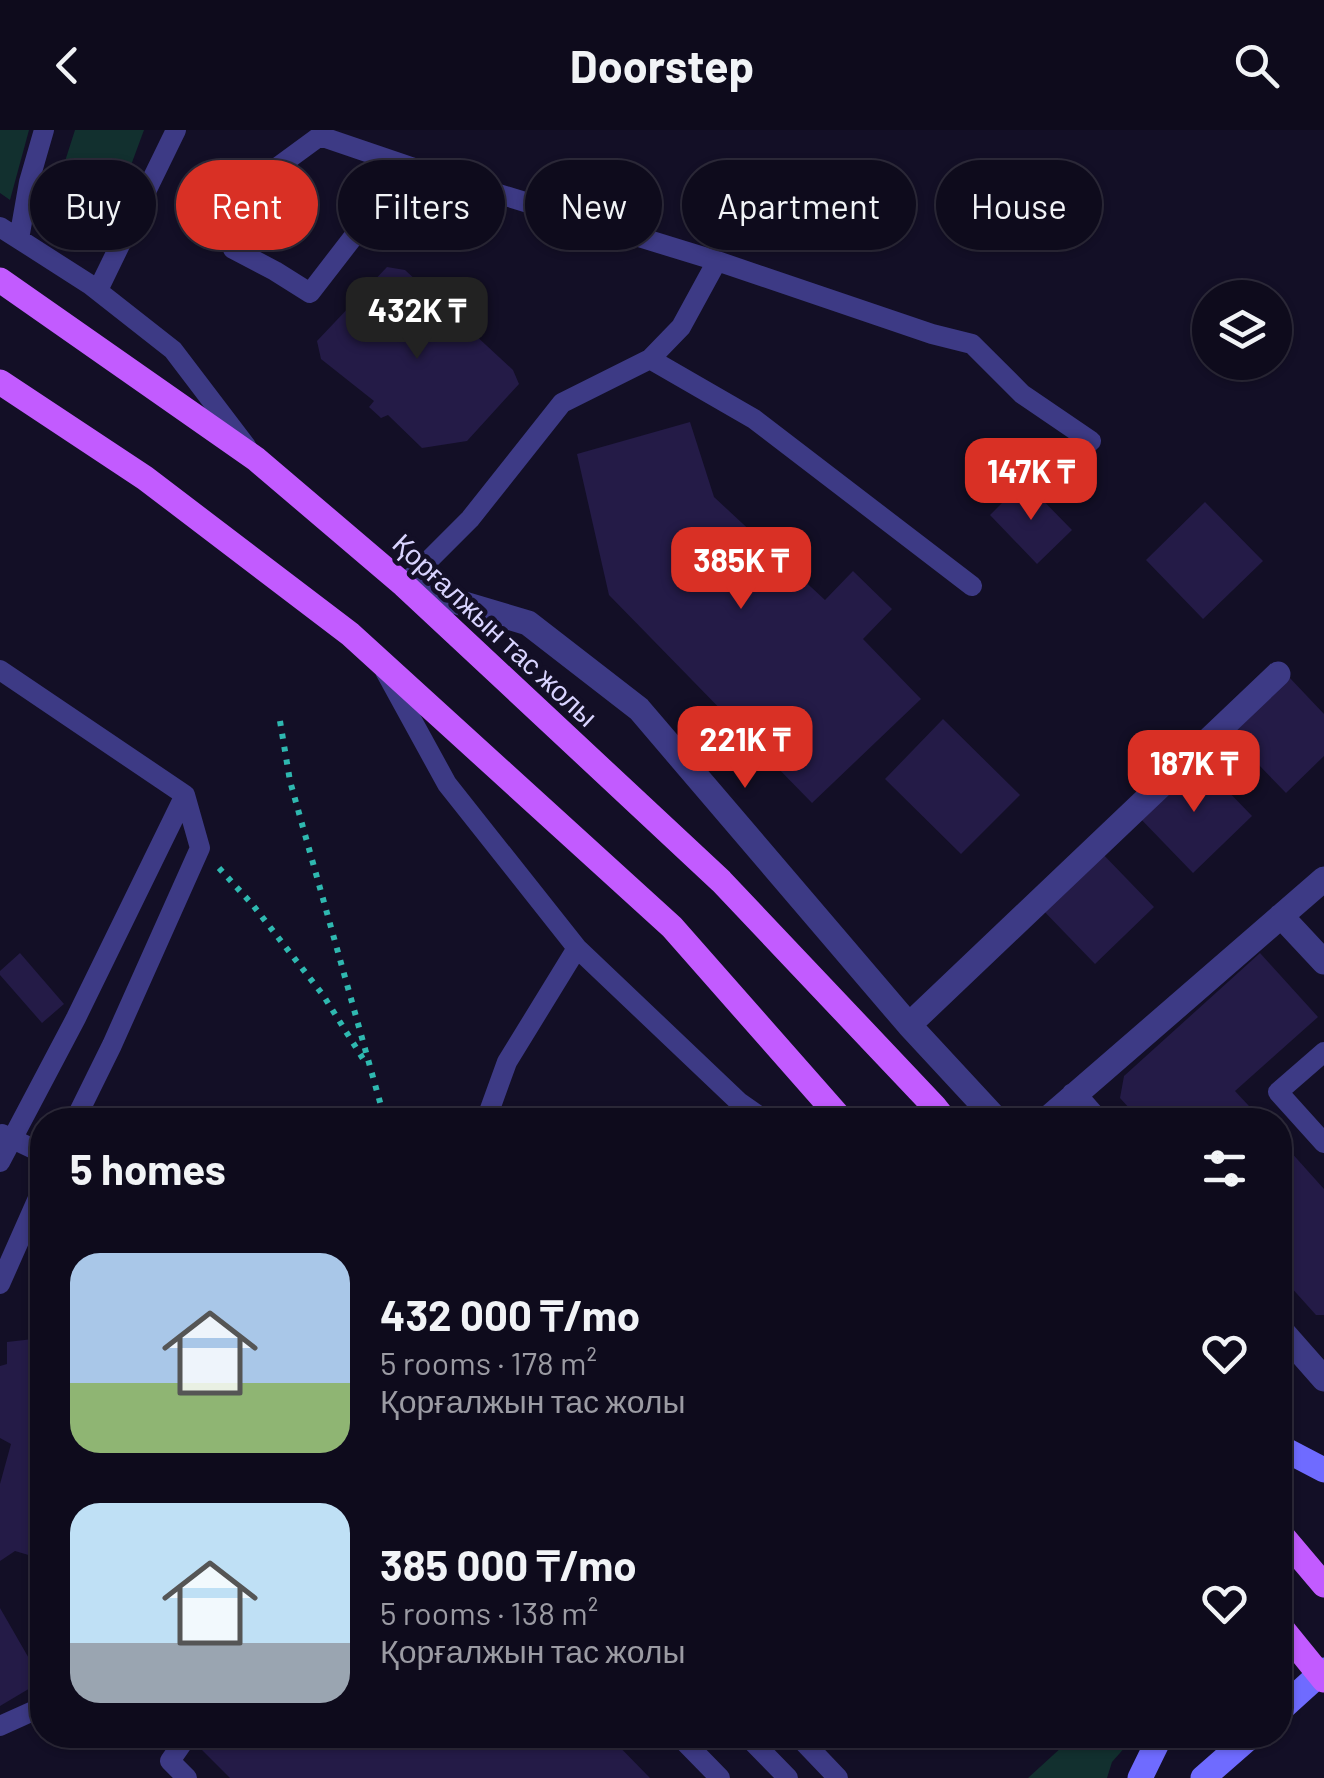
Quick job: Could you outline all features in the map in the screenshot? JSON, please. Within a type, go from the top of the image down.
[{"type":"main road","name":"Қорғалжын тас жолы","points":[[0,280],[256,460],[406,586],[721,881],[935,1108]]},
{"type":"main road","points":[[0,382],[145,478],[350,634],[672,926],[831,1108]]},
{"type":"main road","points":[[1292,1453],[1324,1470]]},
{"type":"main road","points":[[1292,1547],[1324,1585]]},
{"type":"main road","points":[[1292,1640],[1322,1675],[1292,1700]]},
{"type":"main road","points":[[1140,1778],[1155,1748]]},
{"type":"main road","points":[[1203,1778],[1237,1748]]},
{"type":"street","points":[[406,586],[528,623],[639,708],[908,1025],[986,1108]]},
{"type":"street","points":[[908,1025],[1278,674]]},
{"type":"street","points":[[1059,1108],[1324,879]]},
{"type":"street","points":[[1282,916],[1324,962]]},
{"type":"street","points":[[1074,1095],[1085,1108]]},
{"type":"street","points":[[1292,1343],[1324,1379]]},
{"type":"lane","points":[[19,239],[44,130]]},
{"type":"lane","points":[[98,290],[176,130]]},
{"type":"lane","points":[[320,136],[408,166],[310,293],[232,249],[280,166],[320,136]]},
{"type":"lane","points":[[505,196],[972,344],[1022,394],[1090,441]]},
{"type":"lane","points":[[0,227],[98,290],[173,350],[256,460]]},
{"type":"lane","points":[[406,586],[470,520],[562,403],[650,359],[682,327],[718,261]]},
{"type":"lane","points":[[650,359],[754,419],[972,586]]},
{"type":"lane","points":[[381,664],[447,784],[577,948],[748,1108]]},
{"type":"lane","points":[[0,670],[185,795],[200,848],[81,1108]]},
{"type":"lane","points":[[0,1162],[6,1136],[76,1018],[185,795]]},
{"type":"lane","points":[[490,1108],[507,1062],[577,948]]},
{"type":"lane","points":[[1324,1052],[1278,1092],[1324,1142]]},
{"type":"lane","points":[[6,1136],[30,1147]]},
{"type":"lane","points":[[0,1284],[30,1216]]},
{"type":"lane","points":[[0,1726],[30,1712]]},
{"type":"lane","points":[[179,1748],[170,1760],[188,1778]]},
{"type":"lane","points":[[691,1748],[720,1778]]},
{"type":"lane","points":[[759,1748],[788,1778]]},
{"type":"lane","points":[[809,1748],[838,1778]]},
{"type":"path","points":[[280,721],[290,781],[382,1108]]},
{"type":"path","points":[[200,848],[252,904],[323,995],[372,1075]]},
{"type":"green space","points":[[0,130],[29,130],[10,200],[0,193]]},
{"type":"green space","points":[[75,130],[144,130],[133,160],[65,160]]},
{"type":"green space","points":[[1061,1748],[1124,1748],[1112,1762],[1107,1778],[1028,1778]]},
{"type":"building","points":[[387,267],[405,270],[513,370],[519,384],[467,441],[422,448],[388,415],[381,418],[369,407],[374,401],[321,359],[317,341]]},
{"type":"building","points":[[690,422],[714,497],[825,600],[853,571],[892,609],[863,639],[921,699],[812,803],[609,595],[577,454]]},
{"type":"building","points":[[1024,481],[1072,530],[1037,564],[990,515]]},
{"type":"building","points":[[1205,502],[1263,561],[1203,619],[1146,560]]},
{"type":"building","points":[[1288,676],[1324,714],[1324,756],[1286,793],[1229,734]]},
{"type":"building","points":[[943,719],[1020,795],[961,854],[885,779]]},
{"type":"building","points":[[1195,757],[1252,816],[1193,873],[1136,814]]},
{"type":"building","points":[[1097,848],[1154,907],[1095,964],[1038,905]]},
{"type":"building","points":[[20,953],[64,1004],[42,1023],[0,975]]},
{"type":"building","points":[[1260,953],[1318,1017],[1235,1091],[1251,1108],[1129,1108],[1120,1098],[1124,1076]]},
{"type":"building","points":[[1292,1153],[1324,1189],[1324,1315],[1316,1315],[1292,1288]]},
{"type":"building","points":[[30,1339],[30,1555],[15,1551],[0,1561],[0,1484],[11,1444],[0,1438],[0,1366],[7,1364],[7,1342]]},
{"type":"building","points":[[0,1608],[30,1660],[30,1688],[0,1706]]},
{"type":"building","points":[[200,1748],[621,1748],[650,1778],[230,1778]]}]
